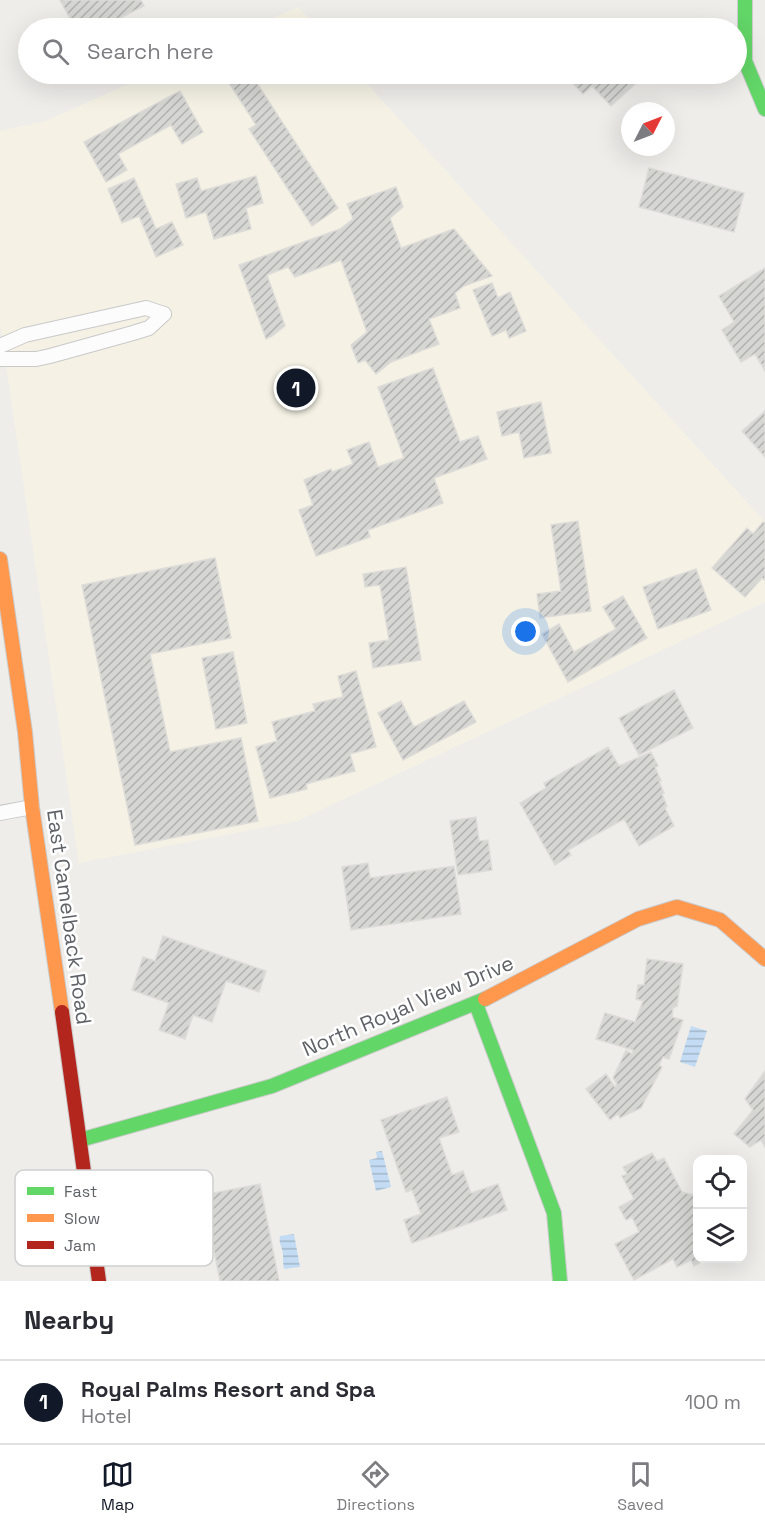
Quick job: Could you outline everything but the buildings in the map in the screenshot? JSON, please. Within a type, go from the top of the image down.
[{"type":"street","points":[[745,0],[745,18]]},
{"type":"street","points":[[747,66],[765,109]]},
{"type":"street","name":"East Camelback Road","points":[[0,559],[25,732],[32,807],[84,1170]]},
{"type":"street","name":"North Royal View Drive","points":[[80,1140],[272,1086],[476,1004],[638,919],[677,907],[720,920],[765,959]]},
{"type":"street","points":[[476,1004],[554,1213],[560,1281]]},
{"type":"street","name":"East Camelback Road","points":[[97,1266],[99,1281]]},
{"type":"lane","points":[[0,346],[26,335],[146,308],[164,314],[141,331],[50,356],[36,359],[0,358]]},
{"type":"lane","points":[[0,813],[32,807]]},
{"type":"shaded area","points":[[298,7],[308,18],[273,18]]},
{"type":"shaded area","points":[[129,84],[367,84],[765,522],[765,602],[297,821],[79,863],[0,324],[0,131],[46,121]]},
{"type":"water","points":[[691,1026],[707,1031],[695,1067],[680,1062]]},
{"type":"water","points":[[382,1151],[391,1187],[376,1191],[369,1160],[377,1158],[376,1152]]},
{"type":"water","points":[[294,1234],[300,1267],[284,1269],[280,1236]]},
{"type":"traffic: fast","points":[[745,0],[745,18]]},
{"type":"traffic: fast","points":[[747,66],[765,109]]},
{"type":"traffic: fast","points":[[80,1140],[272,1086],[485,999]]},
{"type":"traffic: fast","points":[[476,1004],[554,1213],[560,1281]]},
{"type":"traffic: slow","points":[[0,559],[25,732],[32,807],[62,1012]]},
{"type":"traffic: slow","points":[[485,999],[638,919],[677,907],[720,920],[765,959]]},
{"type":"traffic: jam","points":[[62,1012],[84,1170]]},
{"type":"traffic: jam","points":[[97,1266],[99,1281]]},
{"type":"place","name":"Royal Palms Resort and Spa","points":[[296,388]]}]
